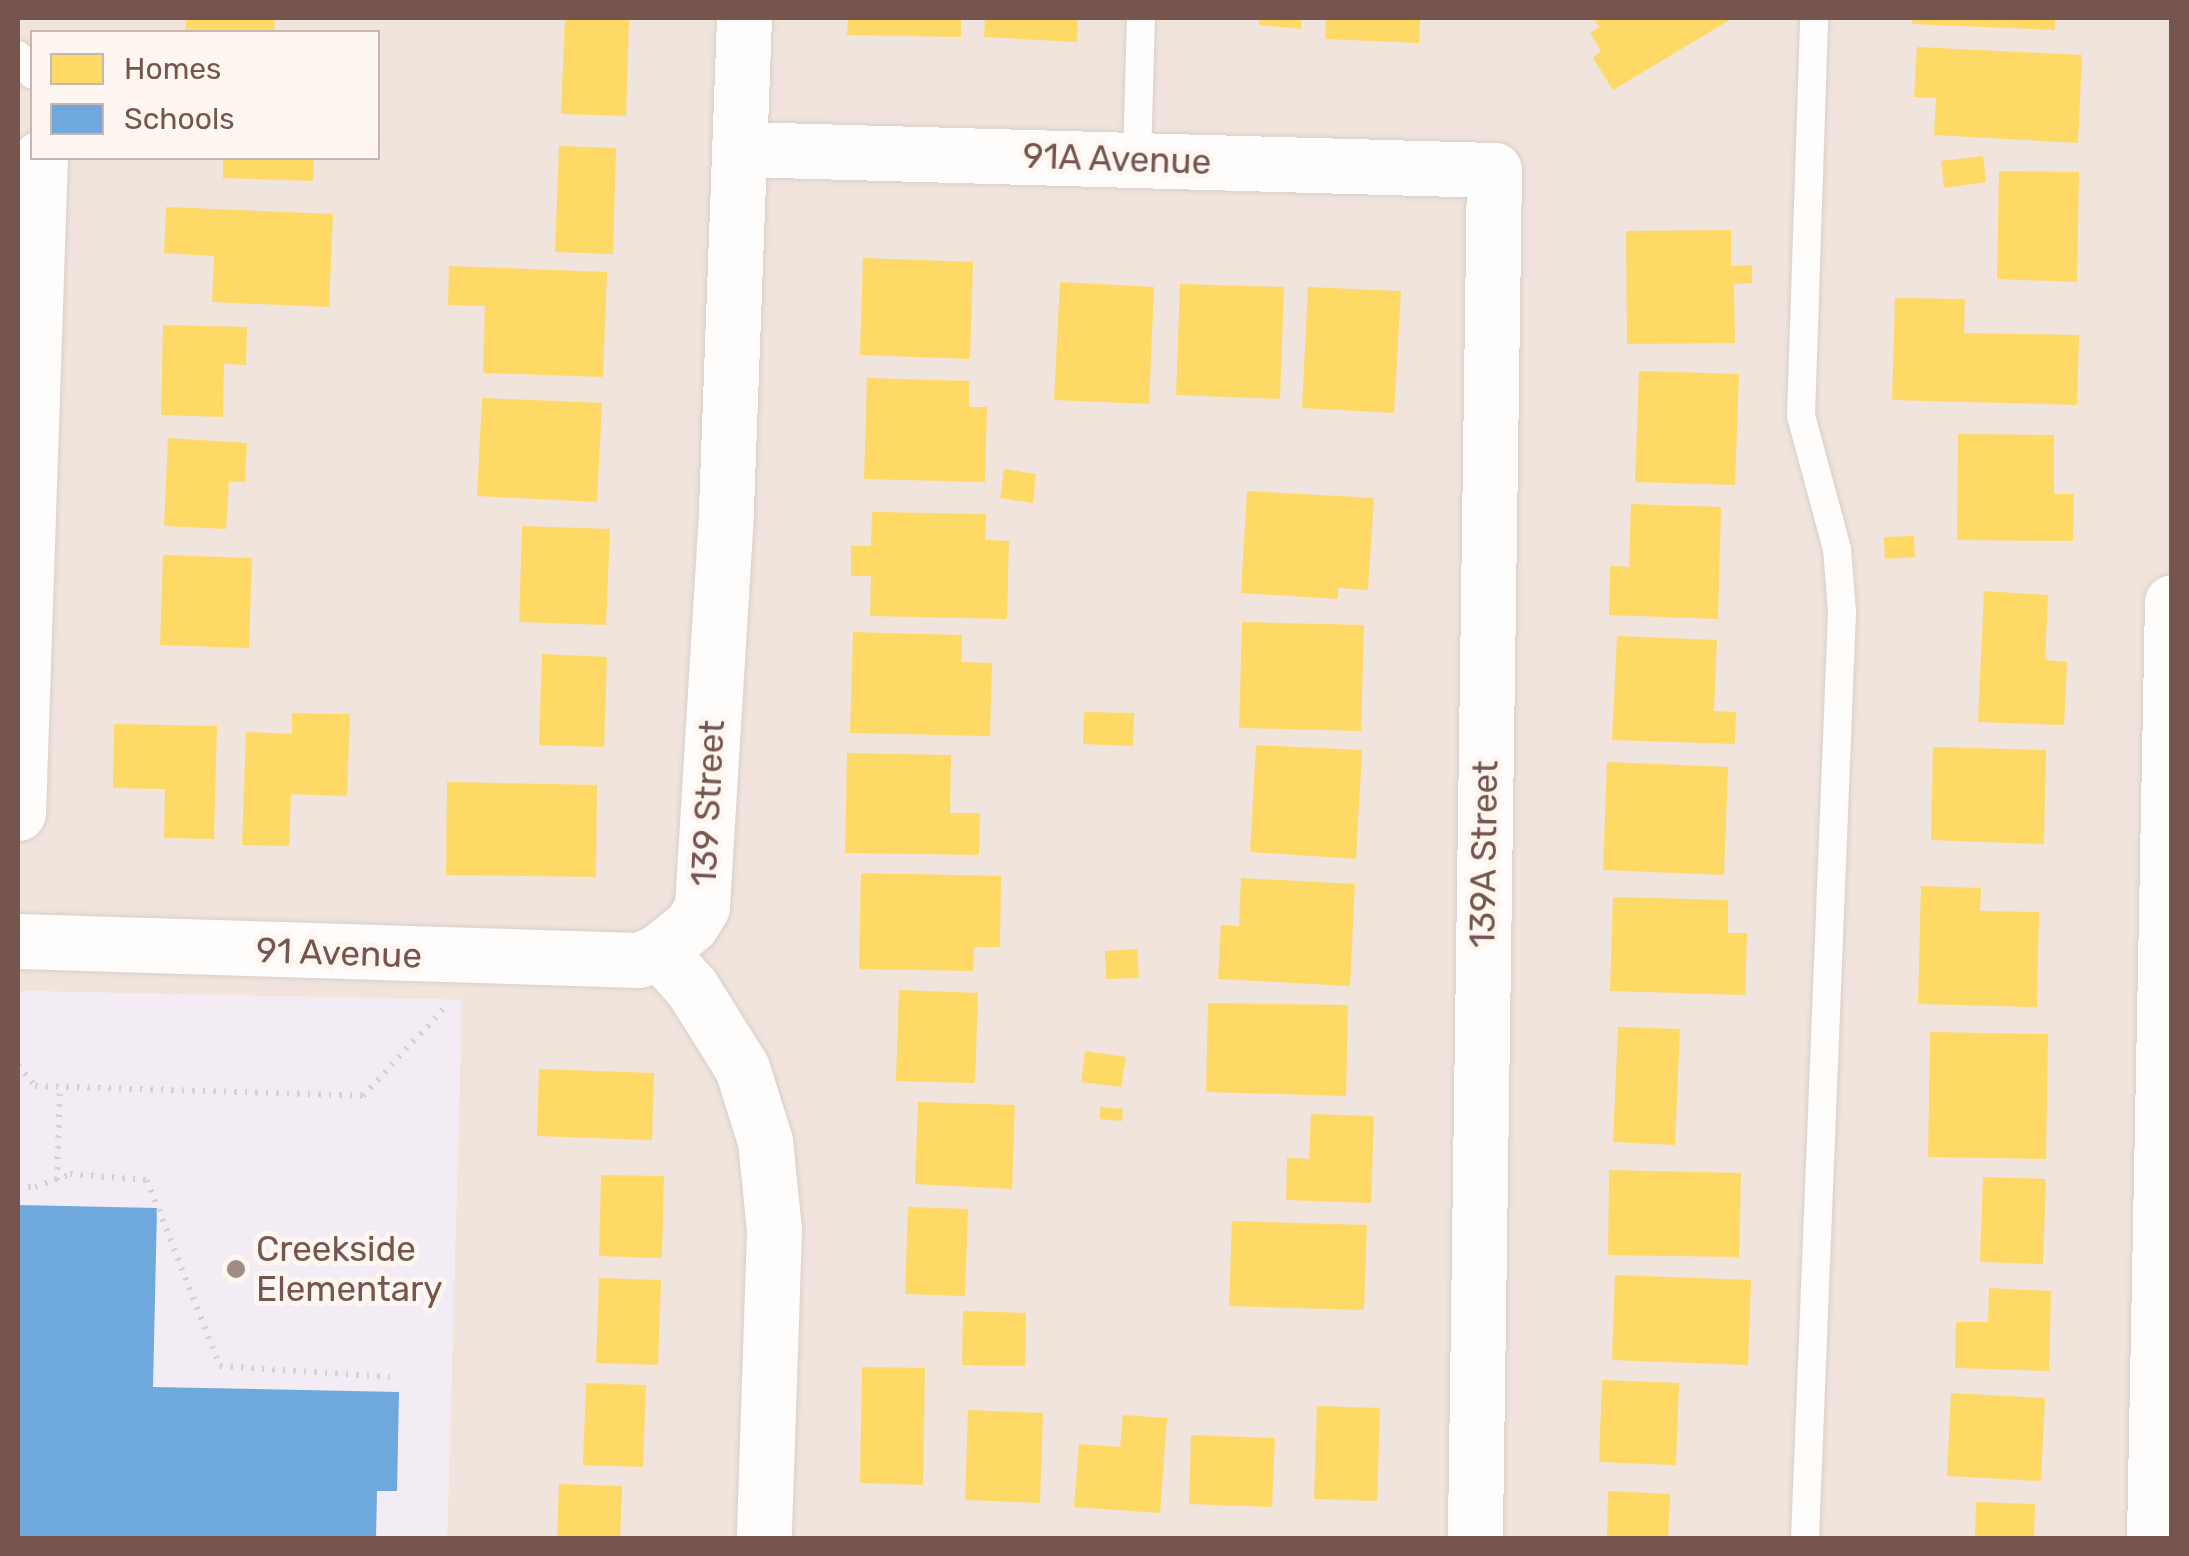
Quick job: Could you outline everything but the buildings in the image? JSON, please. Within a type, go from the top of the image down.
[{"type":"street","name":"139 Street","points":[[658,950],[691,925],[702,907],[724,533],[744,18]]},
{"type":"street","name":"91A Avenue","points":[[741,149],[1494,170]]},
{"type":"street","points":[[18,813],[40,160]]},
{"type":"street","name":"139A Street","points":[[1475,1538],[1494,170]]},
{"type":"street","points":[[2154,1538],[2172,602]]},
{"type":"street","name":"91 Avenue","points":[[18,942],[620,960],[639,960],[658,950]]},
{"type":"street","points":[[658,950],[692,988],[742,1068],[764,1141],[774,1230],[764,1538]]},
{"type":"lane","points":[[1137,160],[1142,18]]},
{"type":"lane","points":[[1805,1538],[1842,612],[1837,549],[1801,416],[1814,18]]},
{"type":"path","points":[[18,1066],[35,1086],[363,1096],[451,1001]]},
{"type":"path","points":[[58,1180],[60,1087]]},
{"type":"path","points":[[18,1187],[35,1187],[70,1174],[146,1180],[220,1366],[390,1377]]},
{"type":"shaded area","points":[[18,18],[2171,18],[2171,1538],[447,1538],[462,1000],[18,991]]},
{"type":"shaded area","name":"Creekside Elementary","points":[[18,991],[462,1000],[447,1538],[18,1538]]},
{"type":"place","name":"Creekside Elementary","points":[[236,1269]]}]
